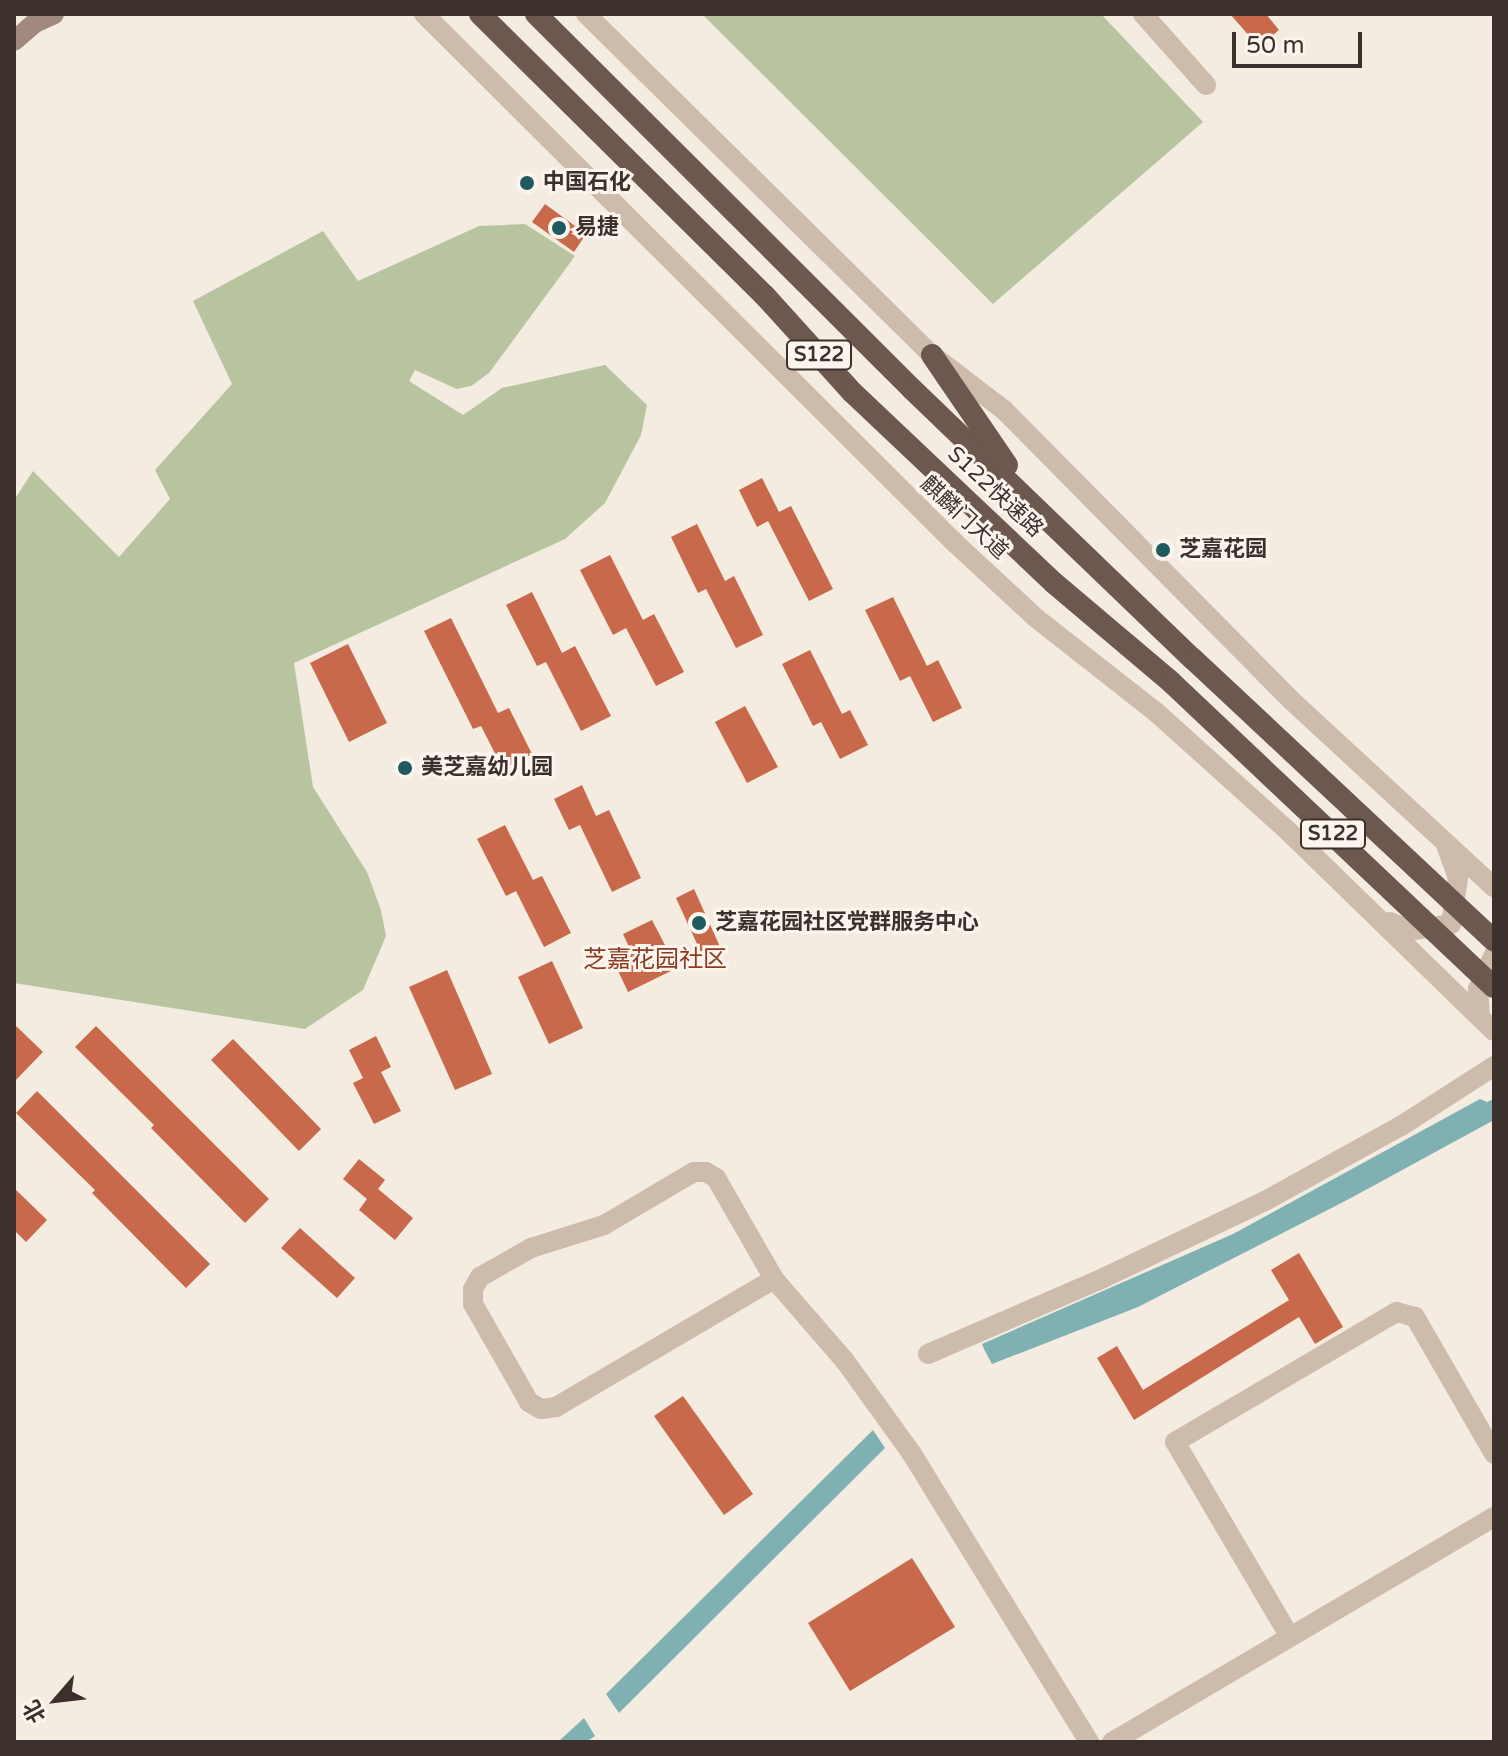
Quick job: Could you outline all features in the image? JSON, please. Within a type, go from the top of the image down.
[{"type":"highway","name":"S122快速路","points":[[480,14],[765,296],[852,392],[1054,583],[1171,682],[1494,987]]},
{"type":"highway","name":"S122快速路","points":[[536,14],[912,389],[1193,659],[1494,941]]},
{"type":"highway","points":[[932,355],[1033,503]]},
{"type":"main road","points":[[14,41],[35,23],[54,14]]},
{"type":"street","name":"麒麟门大道","points":[[424,14],[955,543],[1036,618],[1169,724],[1375,915],[1487,1024]]},
{"type":"street","points":[[586,14],[932,355],[1004,410],[1291,700],[1494,887]]},
{"type":"street","points":[[1143,14],[1206,85]]},
{"type":"street","points":[[1375,915],[1410,931],[1451,924],[1458,878],[1444,841]]},
{"type":"street","points":[[1487,1024],[1478,989],[1494,955]]},
{"type":"street","points":[[928,1354],[1097,1281],[1265,1201],[1401,1126],[1494,1066]]},
{"type":"street","points":[[774,1279],[556,1407],[541,1409],[529,1402],[473,1304],[473,1289],[480,1277],[531,1248],[604,1225],[694,1172],[706,1172],[716,1178],[774,1279],[875,1400],[912,1454],[1089,1742]]},
{"type":"street","points":[[1290,1637],[1175,1442],[1397,1312],[1415,1317],[1494,1454]]},
{"type":"street","points":[[1112,1742],[1494,1517]]},
{"type":"green space","points":[[702,14],[1101,14],[1203,122],[993,304]]},
{"type":"green space","points":[[525,224],[575,256],[489,373],[471,386],[457,389],[415,370],[409,381],[463,415],[502,388],[605,365],[647,405],[641,435],[605,503],[565,539],[294,663],[313,787],[367,872],[381,910],[386,936],[363,990],[305,1029],[14,983],[14,500],[33,471],[119,557],[170,499],[155,470],[232,384],[193,301],[323,231],[358,281],[479,226]]},
{"type":"water","points":[[1480,1099],[1487,1102],[1494,1099],[1494,1120],[1349,1199],[1138,1307],[992,1364],[984,1349],[982,1344],[1233,1234]]},
{"type":"water","points":[[873,1430],[885,1448],[619,1713],[606,1694]]},
{"type":"water","points":[[584,1718],[595,1736],[586,1742],[558,1742]]},
{"type":"building","points":[[1230,14],[1266,14],[1279,30],[1259,47]]},
{"type":"building","name":"易捷","points":[[545,204],[586,234],[574,252],[532,222]]},
{"type":"building","points":[[762,478],[779,512],[791,506],[833,589],[809,601],[768,521],[757,527],[739,490]]},
{"type":"building","points":[[697,524],[725,581],[734,576],[763,635],[736,648],[706,589],[698,593],[671,537]]},
{"type":"building","points":[[610,555],[643,620],[654,614],[684,672],[656,686],[626,628],[613,635],[580,570]]},
{"type":"building","points":[[532,592],[562,653],[575,646],[611,716],[581,731],[546,662],[537,666],[506,605]]},
{"type":"building","points":[[893,597],[927,666],[938,660],[962,708],[933,722],[910,676],[900,681],[865,610]]},
{"type":"building","points":[[451,618],[498,713],[509,708],[532,754],[503,769],[481,726],[473,729],[424,631]]},
{"type":"building","points":[[348,644],[387,723],[349,742],[310,663]]},
{"type":"building","points":[[810,650],[842,714],[850,710],[868,745],[840,759],[821,722],[813,726],[782,664]]},
{"type":"building","points":[[745,706],[778,767],[747,783],[715,722]]},
{"type":"building","points":[[582,785],[596,816],[609,810],[641,878],[612,892],[580,825],[569,830],[554,799]]},
{"type":"building","points":[[505,825],[533,880],[542,876],[571,933],[544,947],[516,891],[506,896],[477,839]]},
{"type":"building","name":"芝嘉花园社区党群服务中心","points":[[694,889],[721,949],[703,957],[676,898]]},
{"type":"building","points":[[652,920],[677,968],[628,992],[613,960],[631,951],[623,934]]},
{"type":"building","points":[[552,961],[583,1028],[549,1044],[518,977]]},
{"type":"building","points":[[447,970],[492,1074],[455,1090],[409,987]]},
{"type":"building","points":[[14,1024],[43,1052],[14,1082]]},
{"type":"building","points":[[96,1026],[269,1199],[245,1223],[151,1128],[154,1125],[75,1047]]},
{"type":"building","points":[[376,1036],[391,1067],[381,1072],[401,1111],[374,1124],[353,1083],[363,1078],[349,1050]]},
{"type":"building","points":[[233,1039],[321,1129],[299,1151],[211,1060]]},
{"type":"building","points":[[37,1091],[210,1264],[186,1288],[92,1193],[95,1190],[16,1113]]},
{"type":"building","points":[[359,1159],[385,1180],[378,1189],[413,1218],[395,1240],[359,1210],[367,1199],[343,1179]]},
{"type":"building","points":[[14,1188],[47,1220],[26,1242],[14,1230]]},
{"type":"building","points":[[300,1228],[355,1278],[337,1298],[281,1248]]},
{"type":"building","points":[[1299,1253],[1343,1327],[1315,1344],[1299,1317],[1134,1420],[1097,1358],[1117,1346],[1143,1390],[1289,1300],[1271,1270]]},
{"type":"building","points":[[683,1396],[753,1494],[724,1515],[654,1416]]},
{"type":"building","points":[[912,1558],[955,1627],[850,1691],[808,1623]]},
{"type":"place","name":"中国石化","points":[[527,183]]},
{"type":"place","name":"易捷","points":[[559,228]]},
{"type":"place","name":"芝嘉花园","points":[[1163,550]]},
{"type":"place","name":"美芝嘉幼儿园","points":[[405,768]]},
{"type":"place","name":"芝嘉花园社区党群服务中心","points":[[699,923]]},
{"type":"district","name":"芝嘉花园社区","points":[[655,960]]}]
